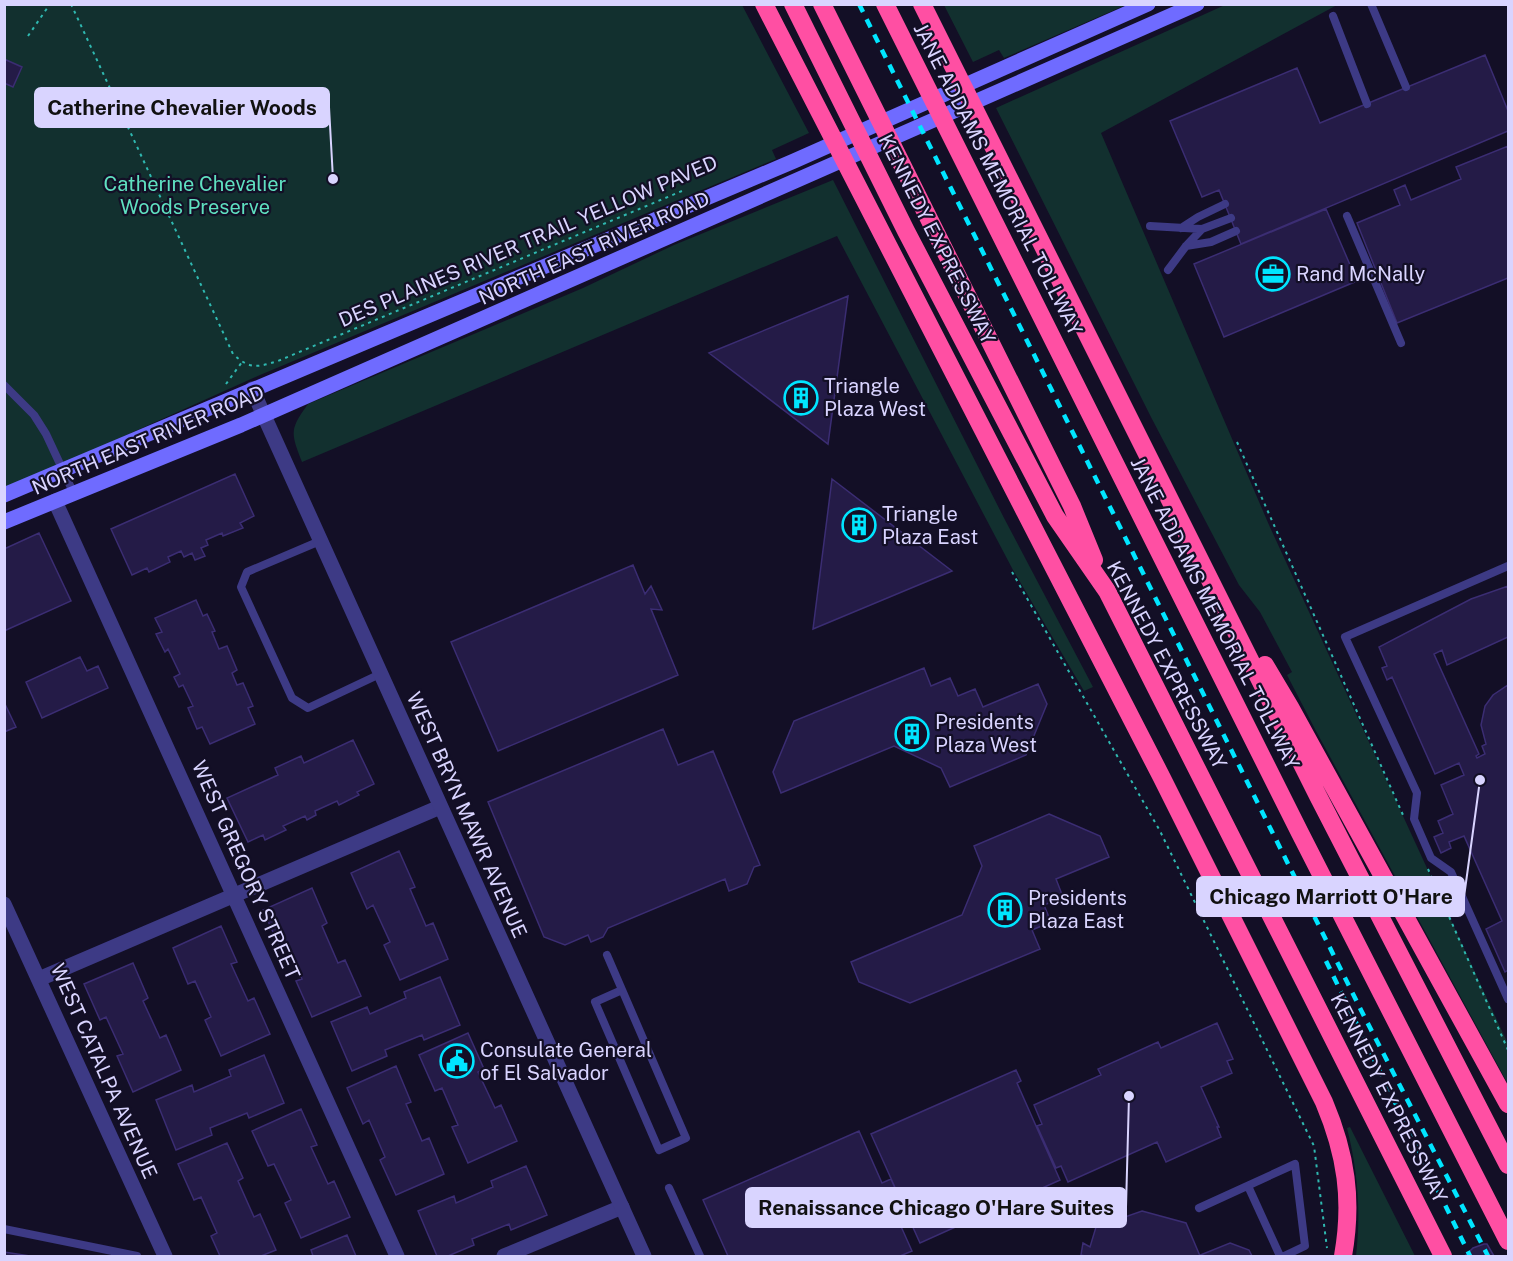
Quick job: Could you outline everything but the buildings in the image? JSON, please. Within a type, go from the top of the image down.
[{"type":"highway","points":[[764,4],[1162,778],[1324,1102],[1337,1133],[1347,1176],[1349,1210],[1343,1257]]},
{"type":"highway","name":"KENNEDY EXPRESSWAY","points":[[793,4],[906,231],[1055,516],[1107,591],[1443,1257]]},
{"type":"highway","points":[[822,4],[1072,506],[1107,591]]},
{"type":"highway","name":"JANE ADDAMS MEMORIAL TOLLWAY","points":[[885,4],[1300,833],[1509,1241]]},
{"type":"highway","points":[[922,4],[1318,796],[1509,1165]]},
{"type":"highway","points":[[1201,559],[1290,707],[1509,1104]]},
{"type":"main road","name":"NORTH EAST RIVER ROAD","points":[[4,495],[794,161],[1148,4]]},
{"type":"main road","name":"NORTH EAST RIVER ROAD","points":[[4,522],[263,415],[1197,4]]},
{"type":"street","name":"WEST BRYN MAWR AVENUE","points":[[252,389],[644,1257]]},
{"type":"street","name":"WEST GREGORY STREET","points":[[55,501],[397,1257]]},
{"type":"street","points":[[39,979],[440,807]]},
{"type":"street","name":"WEST CATALPA AVENUE","points":[[4,904],[165,1257]]},
{"type":"street","points":[[512,1255],[622,1207]]},
{"type":"lane","points":[[1371,4],[1406,87]]},
{"type":"lane","points":[[1333,16],[1367,104]]},
{"type":"lane","points":[[1181,228],[1225,204]]},
{"type":"lane","points":[[1347,216],[1401,343]]},
{"type":"lane","points":[[1168,270],[1186,246],[1202,230],[1231,218]]},
{"type":"lane","points":[[1150,226],[1202,230]]},
{"type":"lane","points":[[1186,246],[1211,242],[1236,231]]},
{"type":"lane","points":[[4,385],[34,415],[46,434],[74,494]]},
{"type":"lane","points":[[320,541],[247,572],[241,587],[292,698],[308,708],[380,674]]},
{"type":"lane","points":[[1508,996],[1451,872],[1431,858],[1414,819],[1417,793],[1345,637],[1509,566]]},
{"type":"lane","points":[[607,955],[686,1138],[659,1150],[595,1002],[622,990]]},
{"type":"lane","points":[[1199,1208],[1295,1164],[1305,1246],[1282,1257],[1248,1186]]},
{"type":"lane","points":[[669,1188],[700,1257]]},
{"type":"lane","points":[[4,1229],[137,1257]]},
{"type":"path","points":[[28,36],[50,4]]},
{"type":"path","points":[[71,4],[233,354],[242,362],[227,384],[221,388]]},
{"type":"path","name":"DES PLAINES RIVER TRAIL YELLOW PAVED","points":[[242,362],[257,367],[278,361],[690,187]]},
{"type":"path","points":[[1237,442],[1407,822]]},
{"type":"path","points":[[1012,572],[1160,831],[1314,1146],[1327,1248],[1325,1257]]},
{"type":"path","points":[[1426,866],[1509,1050]]},
{"type":"green space","name":"Catherine Chevalier Woods Preserve","points":[[4,5],[742,5],[809,133],[772,150],[776,159],[260,375],[5,487]]},
{"type":"green space","points":[[944,5],[1126,5],[1004,58],[999,50],[973,62]]},
{"type":"green space","points":[[1225,5],[1337,5],[1101,133],[1269,525],[1508,1044],[1508,1084],[1316,731],[1287,675],[1292,672],[1260,612],[1239,585],[1152,419],[996,108]]},
{"type":"green space","points":[[833,180],[1004,518],[1093,687],[1084,691],[1013,570],[837,236],[302,462],[294,432],[308,404],[583,288],[674,245]]},
{"type":"green space","points":[[1350,1127],[1415,1256],[1356,1256],[1358,1208],[1354,1160],[1347,1128]]},
{"type":"railway","points":[[859,4],[1364,1016],[1488,1256]]},
{"type":"railway","points":[[1326,961],[1470,1256]]},
{"type":"place","name":"Catherine Chevalier Woods","points":[[333,179]]},
{"type":"place","name":"Rand McNally","points":[[1273,274]]},
{"type":"place","name":"Triangle Plaza West","points":[[801,398]]},
{"type":"place","name":"Triangle Plaza East","points":[[859,525]]},
{"type":"place","name":"Presidents Plaza West","points":[[912,734]]},
{"type":"place","name":"Chicago Marriott O'Hare","points":[[1480,780]]},
{"type":"place","name":"Presidents Plaza East","points":[[1005,910]]},
{"type":"place","name":"Consulate General of El Salvador","points":[[457,1061]]},
{"type":"place","name":"Renaissance Chicago O'Hare Suites","points":[[1129,1096]]}]
